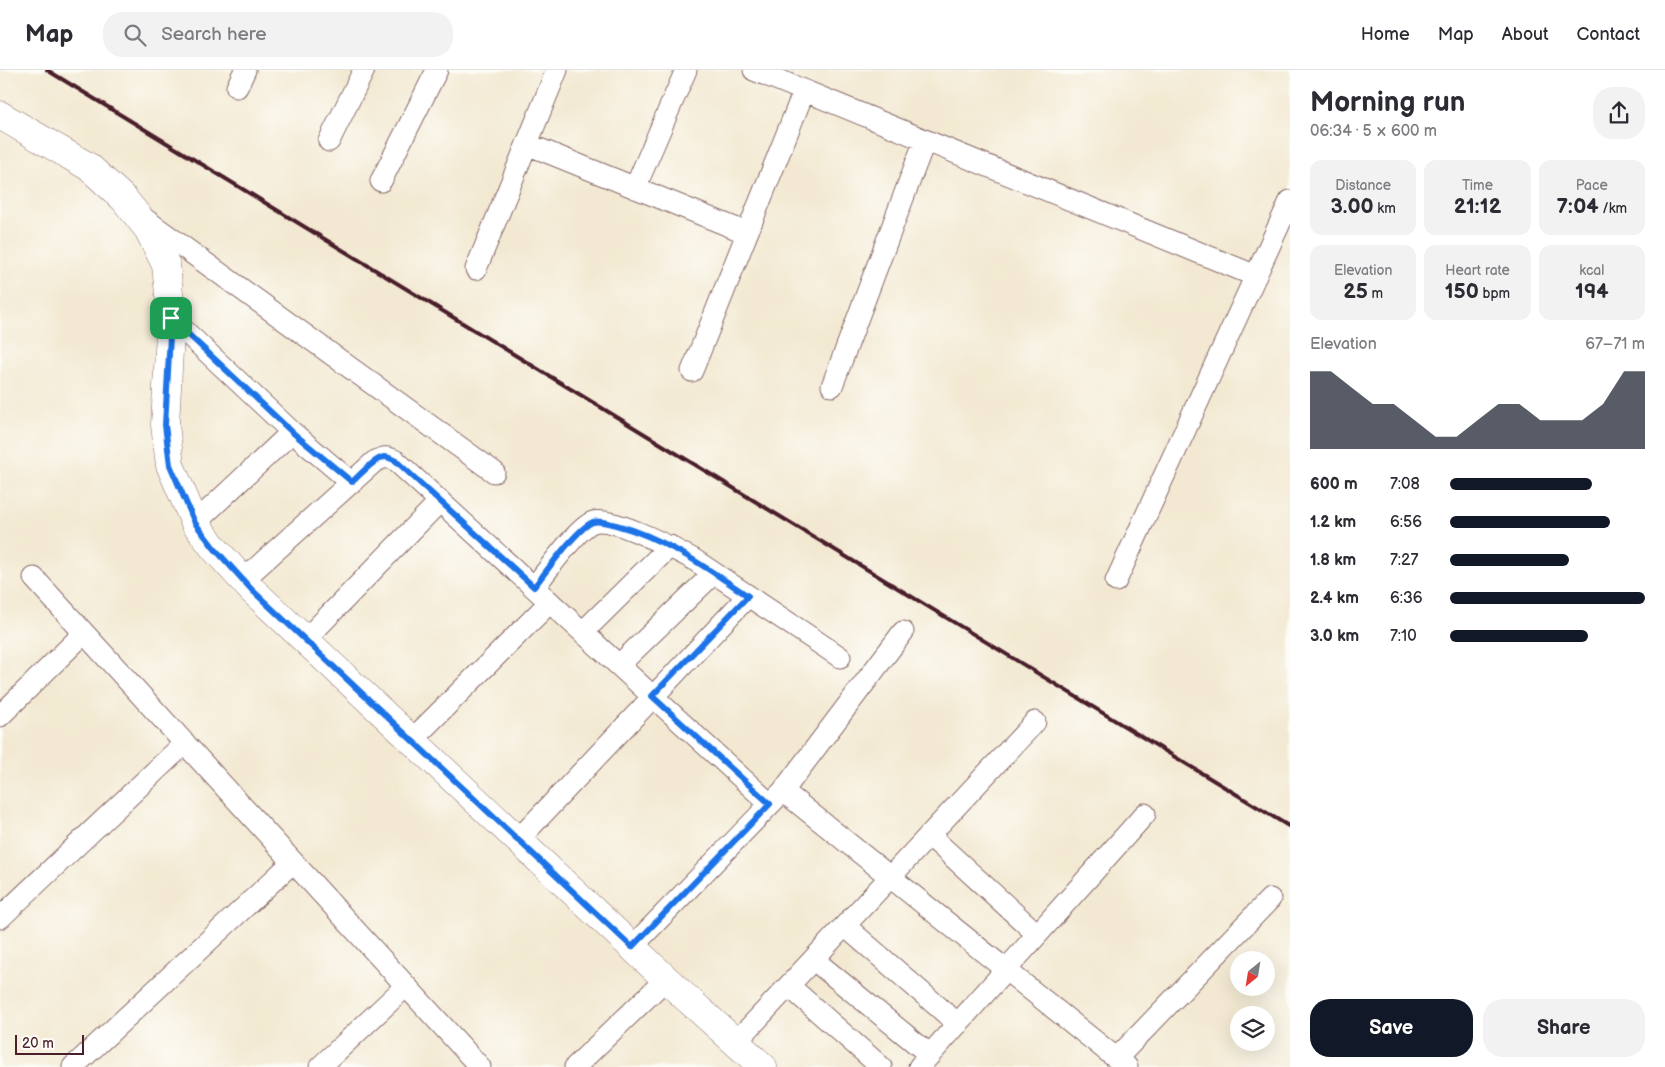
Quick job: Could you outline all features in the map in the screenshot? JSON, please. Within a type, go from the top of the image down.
[{"type":"main road","points":[[0,115],[89,166],[134,211],[148,229],[166,265],[171,318],[165,425],[170,465],[195,523],[214,548],[243,580],[305,640],[666,979],[763,1067]]},
{"type":"street","points":[[329,141],[364,70]]},
{"type":"street","points":[[381,182],[437,70]]},
{"type":"street","points":[[476,270],[557,70]]},
{"type":"street","points":[[635,188],[686,70]]},
{"type":"street","points":[[754,70],[1256,276]]},
{"type":"street","points":[[692,371],[804,91]]},
{"type":"street","points":[[832,386],[925,140]]},
{"type":"street","points":[[527,144],[746,233]]},
{"type":"street","points":[[1116,581],[1290,201]]},
{"type":"street","points":[[134,211],[494,472]]},
{"type":"street","points":[[171,318],[292,432],[352,482]]},
{"type":"street","points":[[195,523],[292,432]]},
{"type":"street","points":[[243,580],[374,462],[382,457],[389,457],[396,461],[652,696],[776,798],[889,877],[1122,1062],[1270,899]]},
{"type":"street","points":[[305,640],[440,501]]},
{"type":"street","points":[[534,587],[579,532],[593,522],[605,522],[628,528],[670,546],[840,656]]},
{"type":"street","points":[[583,632],[670,546]]},
{"type":"street","points":[[619,665],[714,573]]},
{"type":"street","points":[[34,578],[480,1067]]},
{"type":"street","points":[[518,840],[748,596]]},
{"type":"street","points":[[412,740],[550,602]]},
{"type":"street","points":[[632,947],[776,798],[903,632]]},
{"type":"street","points":[[0,716],[84,633]]},
{"type":"street","points":[[736,1042],[1035,722]]},
{"type":"street","points":[[0,918],[185,743]]},
{"type":"street","points":[[814,960],[924,1061],[1145,814]]},
{"type":"street","points":[[929,835],[1038,934]]},
{"type":"street","points":[[73,1067],[292,862]]},
{"type":"street","points":[[845,926],[958,1024]]},
{"type":"street","points":[[575,1067],[666,979]]},
{"type":"street","points":[[320,1067],[406,986]]},
{"type":"street","points":[[789,986],[881,1067]]},
{"type":"railway","points":[[47,70],[1290,827]]},
{"type":"route","points":[[171,318],[292,432],[352,482],[382,457],[389,457],[396,461],[534,587],[579,532],[593,522],[605,522],[628,528],[670,546],[748,596],[652,696],[770,804],[632,947],[252,590],[214,548],[195,523],[170,465],[165,425],[171,318]]}]
